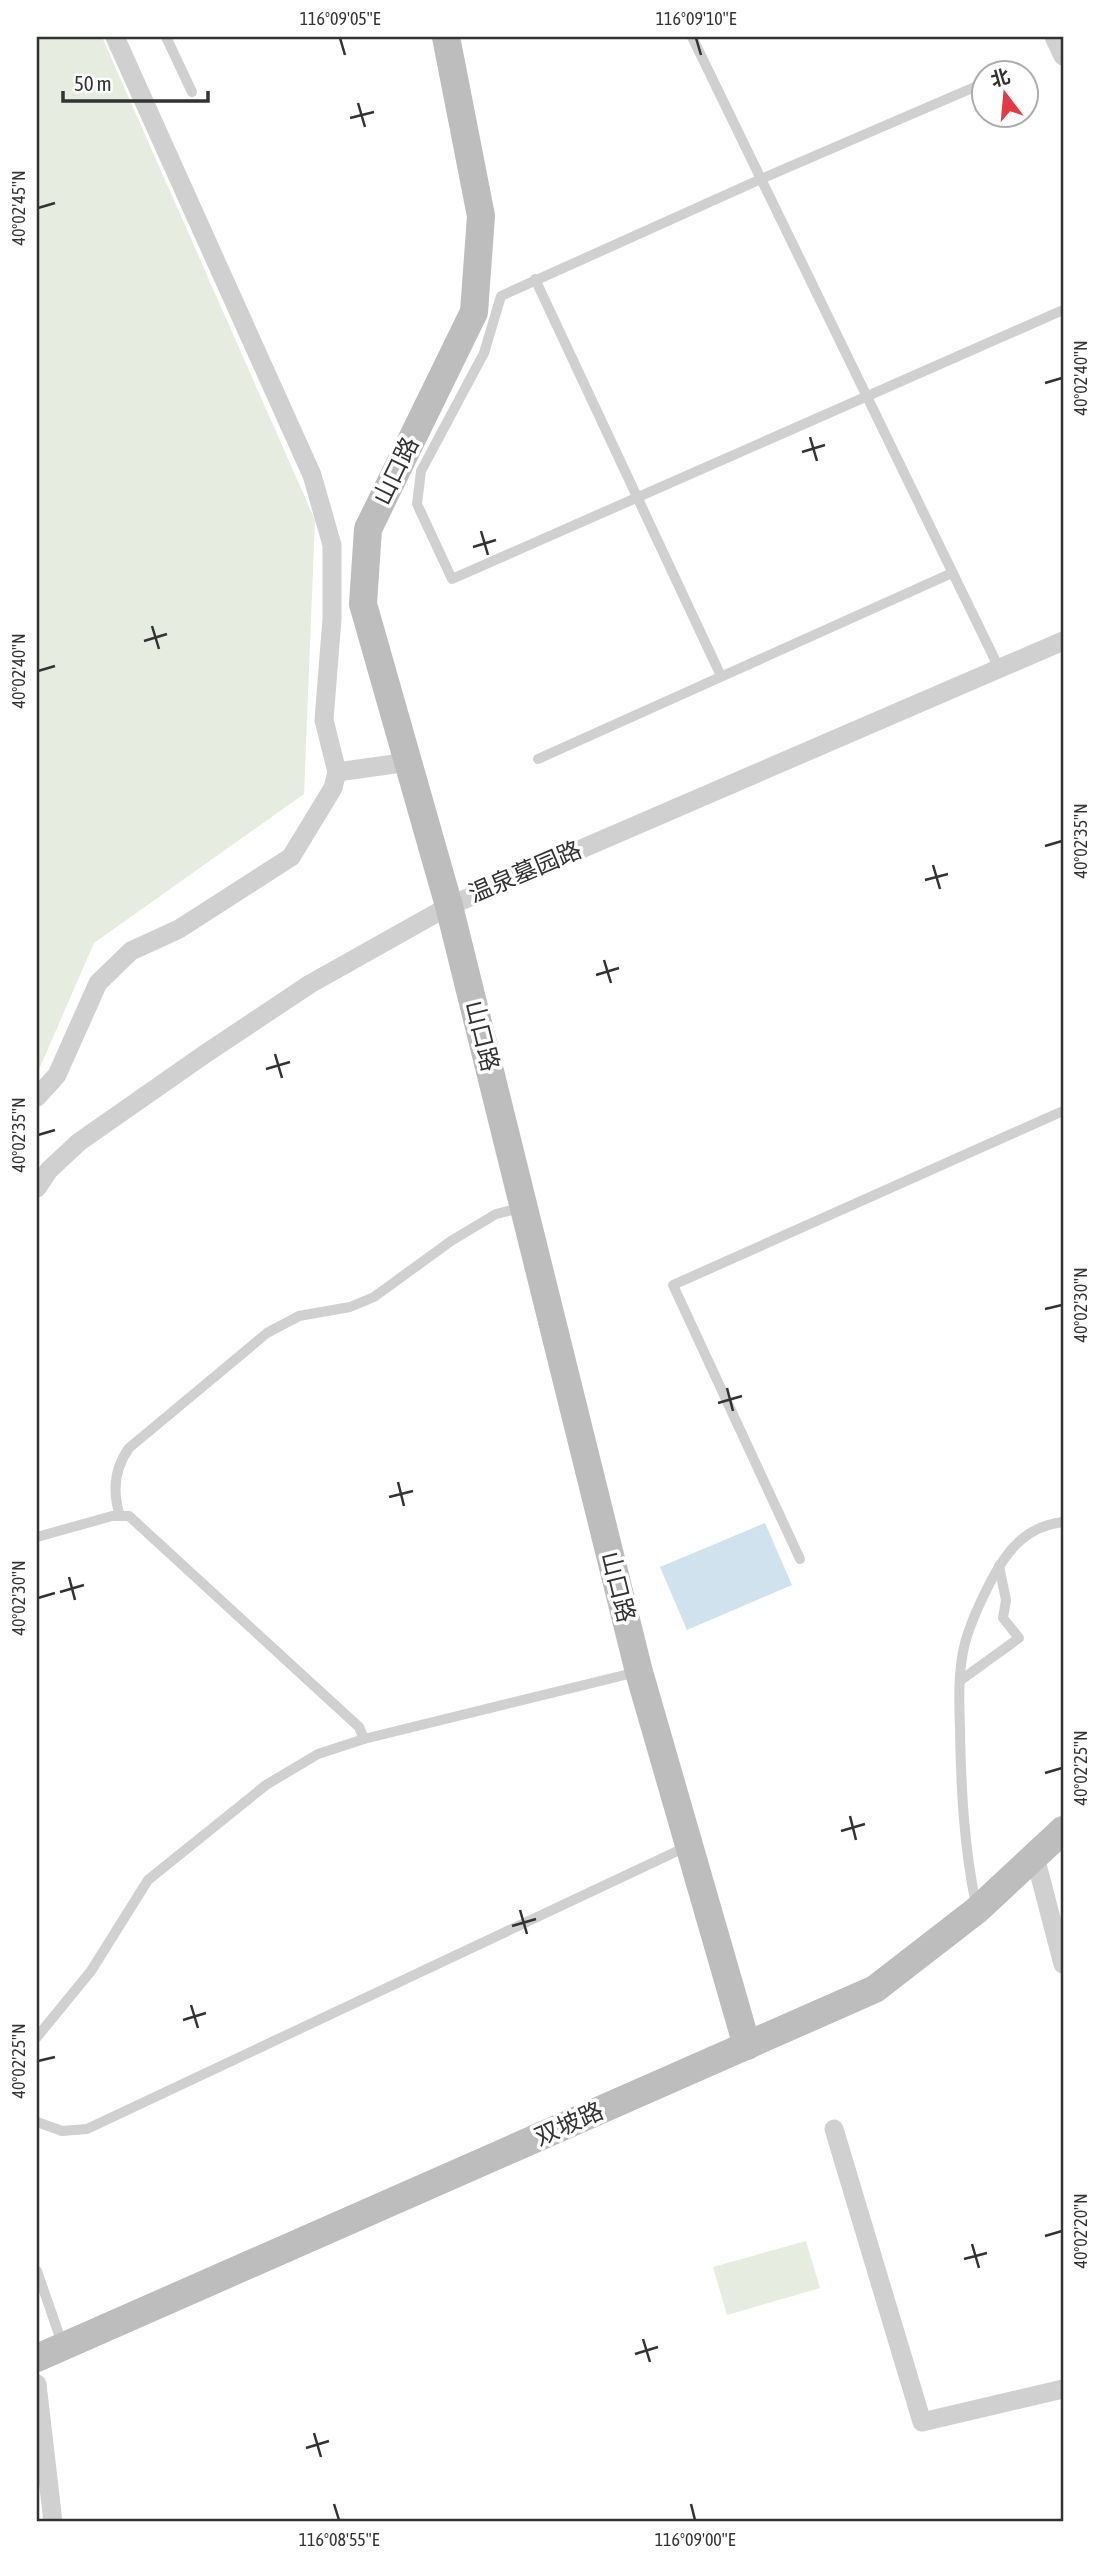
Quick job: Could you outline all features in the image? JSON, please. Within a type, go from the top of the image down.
[{"type":"street","points":[[37,1097],[57,1075],[98,983],[131,951],[179,929],[291,857],[333,788],[337,772],[324,720],[332,619],[332,545],[315,486],[115,37]]},
{"type":"street","name":"山口路","points":[[446,37],[481,216],[474,312],[368,529],[363,604],[449,905],[639,1672],[747,2046]]},
{"type":"street","points":[[1054,37],[1063,55]]},
{"type":"street","name":"温泉墓园路","points":[[37,1188],[49,1170],[79,1142],[205,1054],[310,984],[449,905],[1063,641]]},
{"type":"street","points":[[337,772],[410,762]]},
{"type":"street","name":"双坡路","points":[[46,2351],[875,1989],[977,1910],[1063,1830]]},
{"type":"street","points":[[1035,1857],[1063,1964]]},
{"type":"street","points":[[834,2129],[922,2423],[1063,2389]]},
{"type":"street","points":[[37,2384],[52,2522]]},
{"type":"lane","points":[[166,37],[192,92]]},
{"type":"lane","points":[[692,37],[999,668]]},
{"type":"lane","points":[[970,89],[761,179],[502,296],[484,353],[421,471],[417,504],[452,579],[1063,310]]},
{"type":"lane","points":[[535,279],[721,676]]},
{"type":"lane","points":[[538,759],[952,573]]},
{"type":"lane","points":[[800,1559],[673,1285],[1063,1111]]},
{"type":"lane","points":[[120,1516],[115,1499],[118,1464],[130,1448],[267,1333],[299,1316],[350,1307],[374,1297],[451,1241],[496,1214],[524,1207]]},
{"type":"lane","points":[[37,1537],[91,1521],[129,1516],[359,1727],[364,1739]]},
{"type":"lane","points":[[977,1910],[965,1844],[961,1772],[961,1680],[968,1635],[978,1605],[1005,1554],[1028,1533],[1049,1524],[1063,1522]]},
{"type":"lane","points":[[961,1680],[1019,1638],[1003,1618],[1006,1600],[999,1566]]},
{"type":"lane","points":[[37,2037],[91,1971],[148,1881],[266,1786],[318,1754],[364,1739],[639,1672]]},
{"type":"lane","points":[[37,2122],[62,2131],[88,2129],[690,1845]]},
{"type":"lane","points":[[37,2271],[46,2351]]},
{"type":"shaded area","points":[[37,37],[102,37],[315,520],[304,794],[94,943],[37,1074]]},
{"type":"shaded area","points":[[806,2241],[820,2288],[727,2315],[713,2267]]},
{"type":"water","points":[[765,1523],[792,1585],[687,1630],[660,1567]]}]
